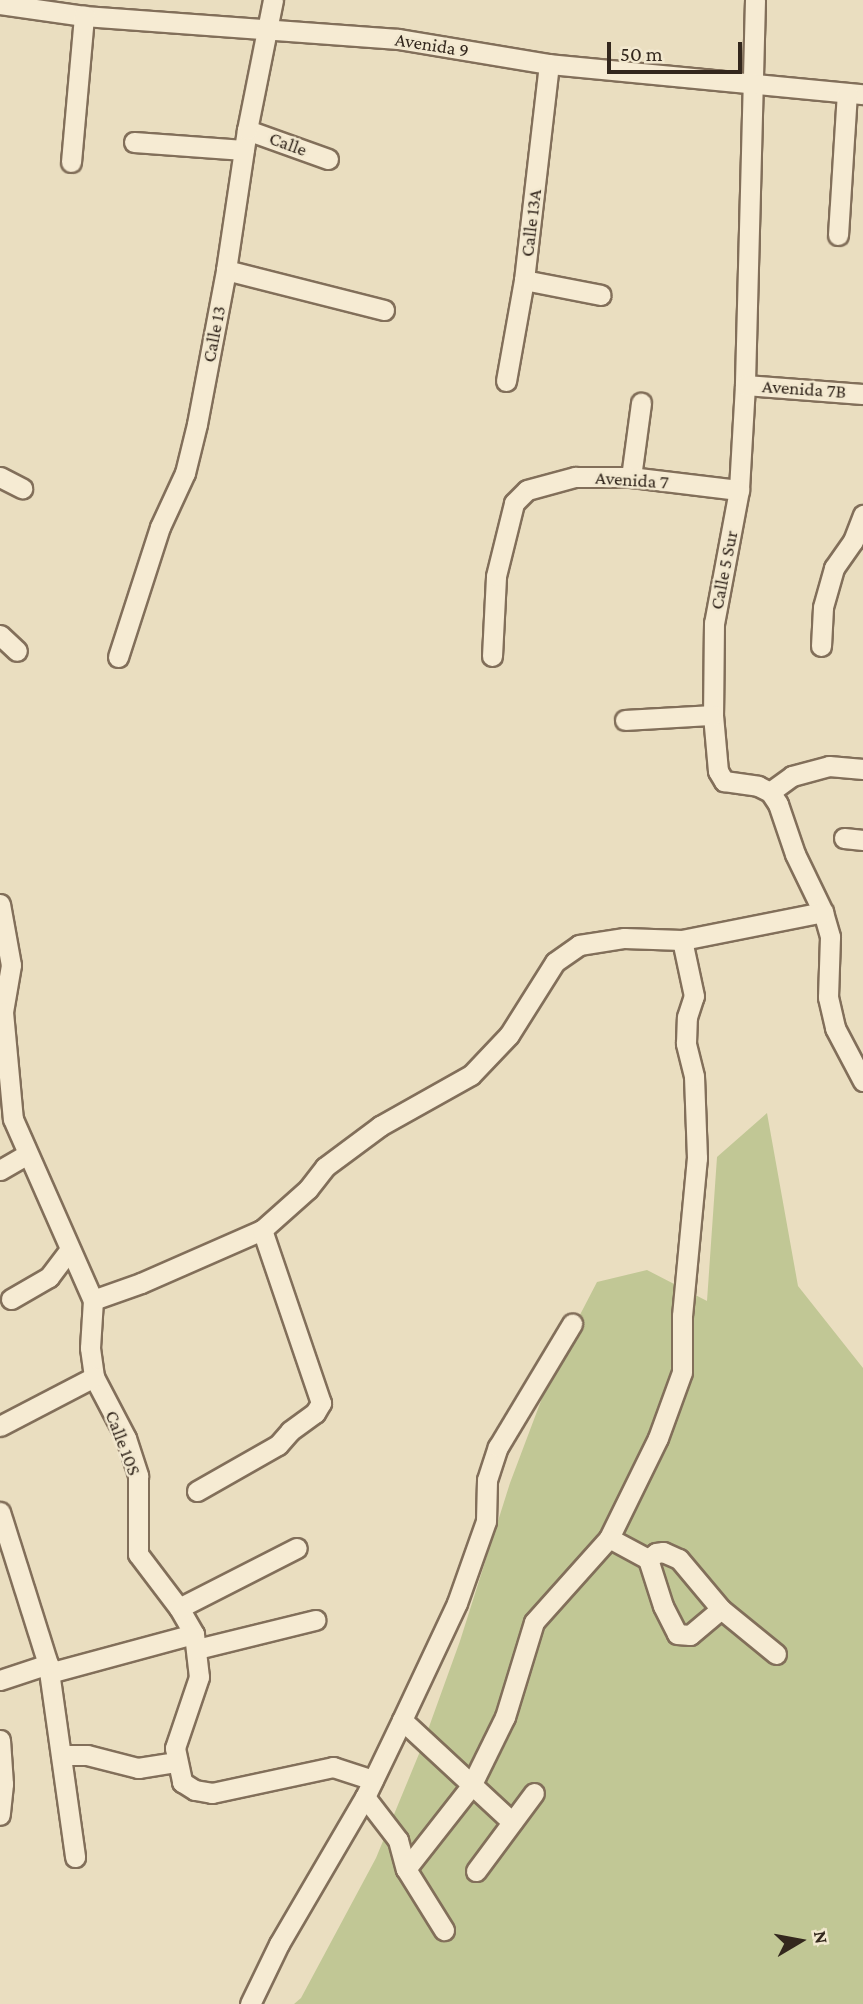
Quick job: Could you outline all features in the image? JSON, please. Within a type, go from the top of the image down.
[{"type":"street","name":"Calle 13","points":[[118,657],[160,527],[185,473],[226,270],[245,140],[272,0]]},
{"type":"street","name":"Calle 5 Sur","points":[[755,0],[746,385],[739,490],[714,623],[713,715],[720,777],[724,781],[758,786],[770,792]]},
{"type":"street","name":"Avenida 9","points":[[0,4],[83,16],[398,39],[550,64],[855,94]]},
{"type":"street","points":[[71,162],[83,16]]},
{"type":"street","name":"Calle 13A","points":[[506,381],[524,280],[550,64]]},
{"type":"street","points":[[838,235],[855,94]]},
{"type":"street","name":"Calle","points":[[134,142],[245,140],[328,159]]},
{"type":"street","points":[[226,270],[384,310]]},
{"type":"street","points":[[524,280],[601,295]]},
{"type":"street","name":"Avenida 7B","points":[[746,385],[863,394]]},
{"type":"street","points":[[631,477],[641,402]]},
{"type":"street","points":[[0,477],[22,488]]},
{"type":"street","name":"Avenida 7","points":[[492,656],[496,576],[514,503],[527,490],[575,477],[631,477],[739,490]]},
{"type":"street","points":[[821,646],[823,607],[834,568],[858,542],[863,515]]},
{"type":"street","points":[[0,635],[18,651]]},
{"type":"street","points":[[625,720],[713,715]]},
{"type":"street","points":[[863,769],[829,766],[792,776],[770,792],[778,804],[794,854],[823,912],[830,937],[828,997],[835,1028],[863,1081]]},
{"type":"street","name":"Calle 10S","points":[[0,904],[5,966],[3,1012],[6,1066],[13,1119],[93,1300],[90,1348],[94,1377],[126,1438],[138,1476],[138,1554],[179,1608],[195,1641],[199,1677],[175,1748],[177,1762]]},
{"type":"street","points":[[93,1300],[141,1283],[262,1230],[308,1189],[325,1167],[369,1134],[471,1075],[509,1035],[555,962],[579,945],[624,939],[682,940],[823,912]]},
{"type":"street","points":[[406,1868],[471,1786],[505,1717],[534,1622],[610,1538],[659,1438],[682,1372],[681,1316],[697,1158],[694,1076],[686,1043],[687,1017],[694,996],[682,940]]},
{"type":"street","points":[[0,1170],[28,1154]]},
{"type":"street","points":[[197,1491],[278,1444],[315,1413],[321,1403],[262,1230]]},
{"type":"street","points":[[12,1300],[48,1277],[69,1250]]},
{"type":"street","points":[[250,2004],[279,1944],[369,1789],[402,1720],[457,1603],[486,1521],[487,1480],[498,1447],[572,1324]]},
{"type":"street","points":[[0,1426],[94,1377]]},
{"type":"street","points":[[0,1512],[49,1668],[75,1857]]},
{"type":"street","points":[[610,1538],[648,1559],[663,1606],[677,1634],[690,1635],[721,1609]]},
{"type":"street","points":[[179,1608],[297,1548]]},
{"type":"street","points":[[648,1559],[663,1552],[679,1559],[721,1609],[776,1654]]},
{"type":"street","points":[[0,1680],[49,1668],[315,1620]]},
{"type":"street","points":[[402,1720],[512,1822]]},
{"type":"street","points":[[0,1740],[1,1806]]},
{"type":"street","points":[[61,1755],[87,1755],[125,1767],[138,1768],[177,1762],[182,1782],[194,1790],[212,1793],[325,1767],[369,1789],[398,1840],[406,1868],[444,1930]]},
{"type":"street","points":[[476,1871],[534,1793]]},
{"type":"green space","points":[[767,1113],[798,1286],[863,1368],[863,2004],[294,2004],[301,1998],[376,1858],[421,1749],[460,1641],[510,1483],[556,1361],[597,1282],[647,1270],[707,1301],[717,1157]]}]
